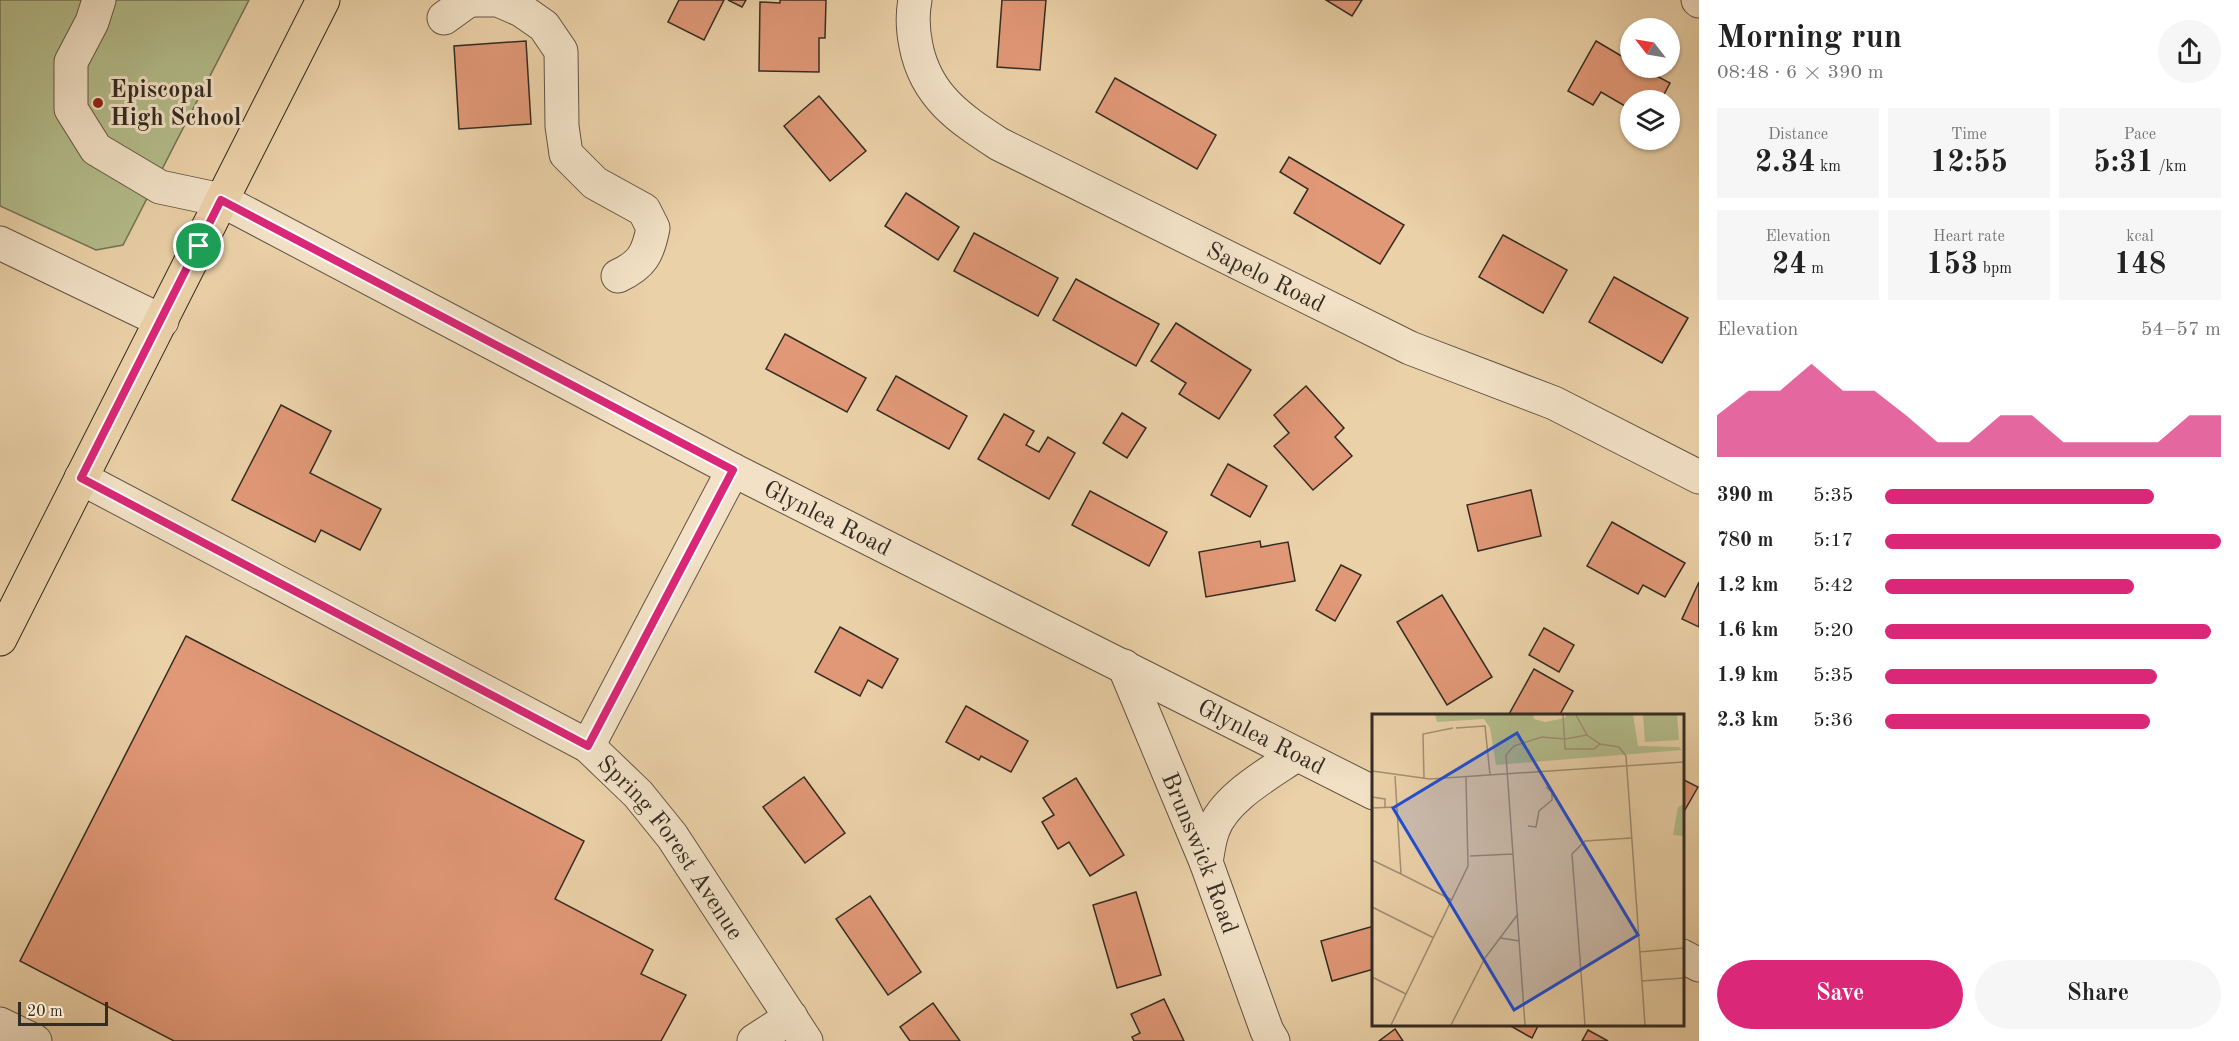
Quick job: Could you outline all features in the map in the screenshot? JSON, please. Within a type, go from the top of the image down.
[{"type":"main road","points":[[0,639],[323,0]]},
{"type":"street","name":"Glynlea Road","points":[[99,0],[92,22],[71,62],[71,110],[96,149],[160,187],[221,200],[733,470],[1372,792]]},
{"type":"street","points":[[475,0],[498,0],[521,10],[544,26],[561,51],[562,126],[566,154],[595,183],[644,210],[653,228],[649,249],[634,268],[618,276]]},
{"type":"street","name":"Sapelo Road","points":[[915,0],[913,33],[919,59],[932,89],[950,109],[999,144],[1410,348],[1554,403],[1699,477]]},
{"type":"street","points":[[0,243],[162,321]]},
{"type":"street","points":[[588,746],[733,470]]},
{"type":"street","name":"Spring Forest Avenue","points":[[81,478],[588,746],[638,794],[672,836],[799,1029]]},
{"type":"street","name":"Brunswick Road","points":[[1124,666],[1206,862],[1267,1031],[1273,1041]]},
{"type":"street","points":[[1206,862],[1213,829],[1227,807],[1296,755]]},
{"type":"street","points":[[1684,957],[1699,965]]},
{"type":"street","points":[[1,1028],[35,1041]]},
{"type":"street","points":[[753,1041],[799,1029]]},
{"type":"green space","name":"Episcopal High School","points":[[0,0],[249,0],[123,245],[96,250],[0,206]]},
{"type":"building","points":[[679,0],[724,0],[704,40],[668,22]]},
{"type":"building","points":[[728,0],[746,0],[742,7]]},
{"type":"building","points":[[780,0],[826,0],[825,38],[819,38],[819,72],[759,71],[760,2],[780,3]]},
{"type":"building","points":[[1002,0],[1046,0],[1040,70],[997,67]]},
{"type":"building","points":[[1326,0],[1362,0],[1352,16]]},
{"type":"building","points":[[526,41],[531,124],[459,129],[454,46]]},
{"type":"building","points":[[1596,41],[1620,55],[1620,78],[1661,78],[1670,83],[1666,90],[1620,90],[1620,103],[1601,92],[1593,105],[1568,91]]},
{"type":"building","points":[[1115,78],[1216,135],[1197,169],[1096,112]]},
{"type":"building","points":[[819,96],[866,151],[830,181],[784,126]]},
{"type":"building","points":[[1289,157],[1404,225],[1380,264],[1294,213],[1308,189],[1280,172]]},
{"type":"building","points":[[906,193],[959,227],[938,260],[885,226]]},
{"type":"building","points":[[974,233],[1058,278],[1038,316],[954,271]]},
{"type":"building","points":[[1503,235],[1567,270],[1543,313],[1479,277]]},
{"type":"building","points":[[1614,277],[1688,318],[1662,363],[1589,322]]},
{"type":"building","points":[[1076,279],[1159,324],[1136,366],[1053,320]]},
{"type":"building","points":[[1176,323],[1251,370],[1219,419],[1179,394],[1186,383],[1151,361]]},
{"type":"building","points":[[785,334],[866,378],[847,412],[766,369]]},
{"type":"building","points":[[896,376],[967,416],[949,449],[877,410]]},
{"type":"building","points":[[1306,386],[1344,428],[1335,437],[1352,456],[1313,490],[1274,446],[1289,433],[1274,415]]},
{"type":"building","points":[[281,405],[331,431],[310,473],[381,509],[360,550],[321,530],[315,542],[232,500]]},
{"type":"building","points":[[1122,413],[1146,428],[1127,458],[1103,443]]},
{"type":"building","points":[[1004,414],[1034,431],[1026,445],[1039,452],[1048,437],[1075,453],[1049,499],[978,459]]},
{"type":"building","points":[[1228,464],[1267,486],[1250,517],[1211,495]]},
{"type":"building","points":[[1531,490],[1541,536],[1478,551],[1467,505]]},
{"type":"building","points":[[1090,491],[1167,532],[1149,566],[1072,525]]},
{"type":"building","points":[[1612,522],[1685,563],[1665,597],[1643,585],[1638,594],[1587,566]]},
{"type":"building","points":[[1260,541],[1261,547],[1288,542],[1295,581],[1206,597],[1199,552]]},
{"type":"building","points":[[1341,565],[1361,575],[1335,621],[1316,610]]},
{"type":"building","points":[[1699,582],[1699,627],[1682,619]]},
{"type":"building","points":[[1442,595],[1492,677],[1447,705],[1397,622]]},
{"type":"building","points":[[840,627],[898,659],[882,688],[868,680],[860,696],[815,672]]},
{"type":"building","points":[[1544,628],[1574,645],[1559,672],[1529,655]]},
{"type":"building","points":[[186,636],[584,841],[555,899],[653,950],[641,974],[686,995],[661,1041],[174,1041],[20,961]]},
{"type":"building","points":[[1534,669],[1573,691],[1560,714],[1509,714]]},
{"type":"building","points":[[966,706],[1028,741],[1011,772],[981,756],[979,760],[946,742]]},
{"type":"building","points":[[804,777],[845,833],[805,863],[763,807]]},
{"type":"building","points":[[1076,778],[1124,855],[1090,876],[1069,842],[1058,849],[1042,822],[1054,815],[1043,798]]},
{"type":"building","points":[[1684,780],[1698,787],[1684,812]]},
{"type":"building","points":[[1136,892],[1161,975],[1117,988],[1093,905]]},
{"type":"building","points":[[870,896],[921,972],[888,995],[836,919]]},
{"type":"building","points":[[1372,927],[1372,970],[1332,981],[1321,941]]},
{"type":"building","points":[[1164,999],[1184,1041],[1134,1041],[1132,1037],[1140,1033],[1131,1014]]},
{"type":"building","points":[[933,1003],[960,1041],[910,1041],[900,1027]]},
{"type":"building","points":[[1511,1026],[1538,1026],[1532,1038]]},
{"type":"building","points":[[1395,1029],[1403,1041],[1379,1041]]},
{"type":"building","points":[[1588,1030],[1608,1041],[1582,1041]]},
{"type":"place","name":"Episcopal High School","points":[[98,103]]},
{"type":"route","points":[[221,200],[733,470],[588,746],[81,478],[199,246],[221,200]]}]
